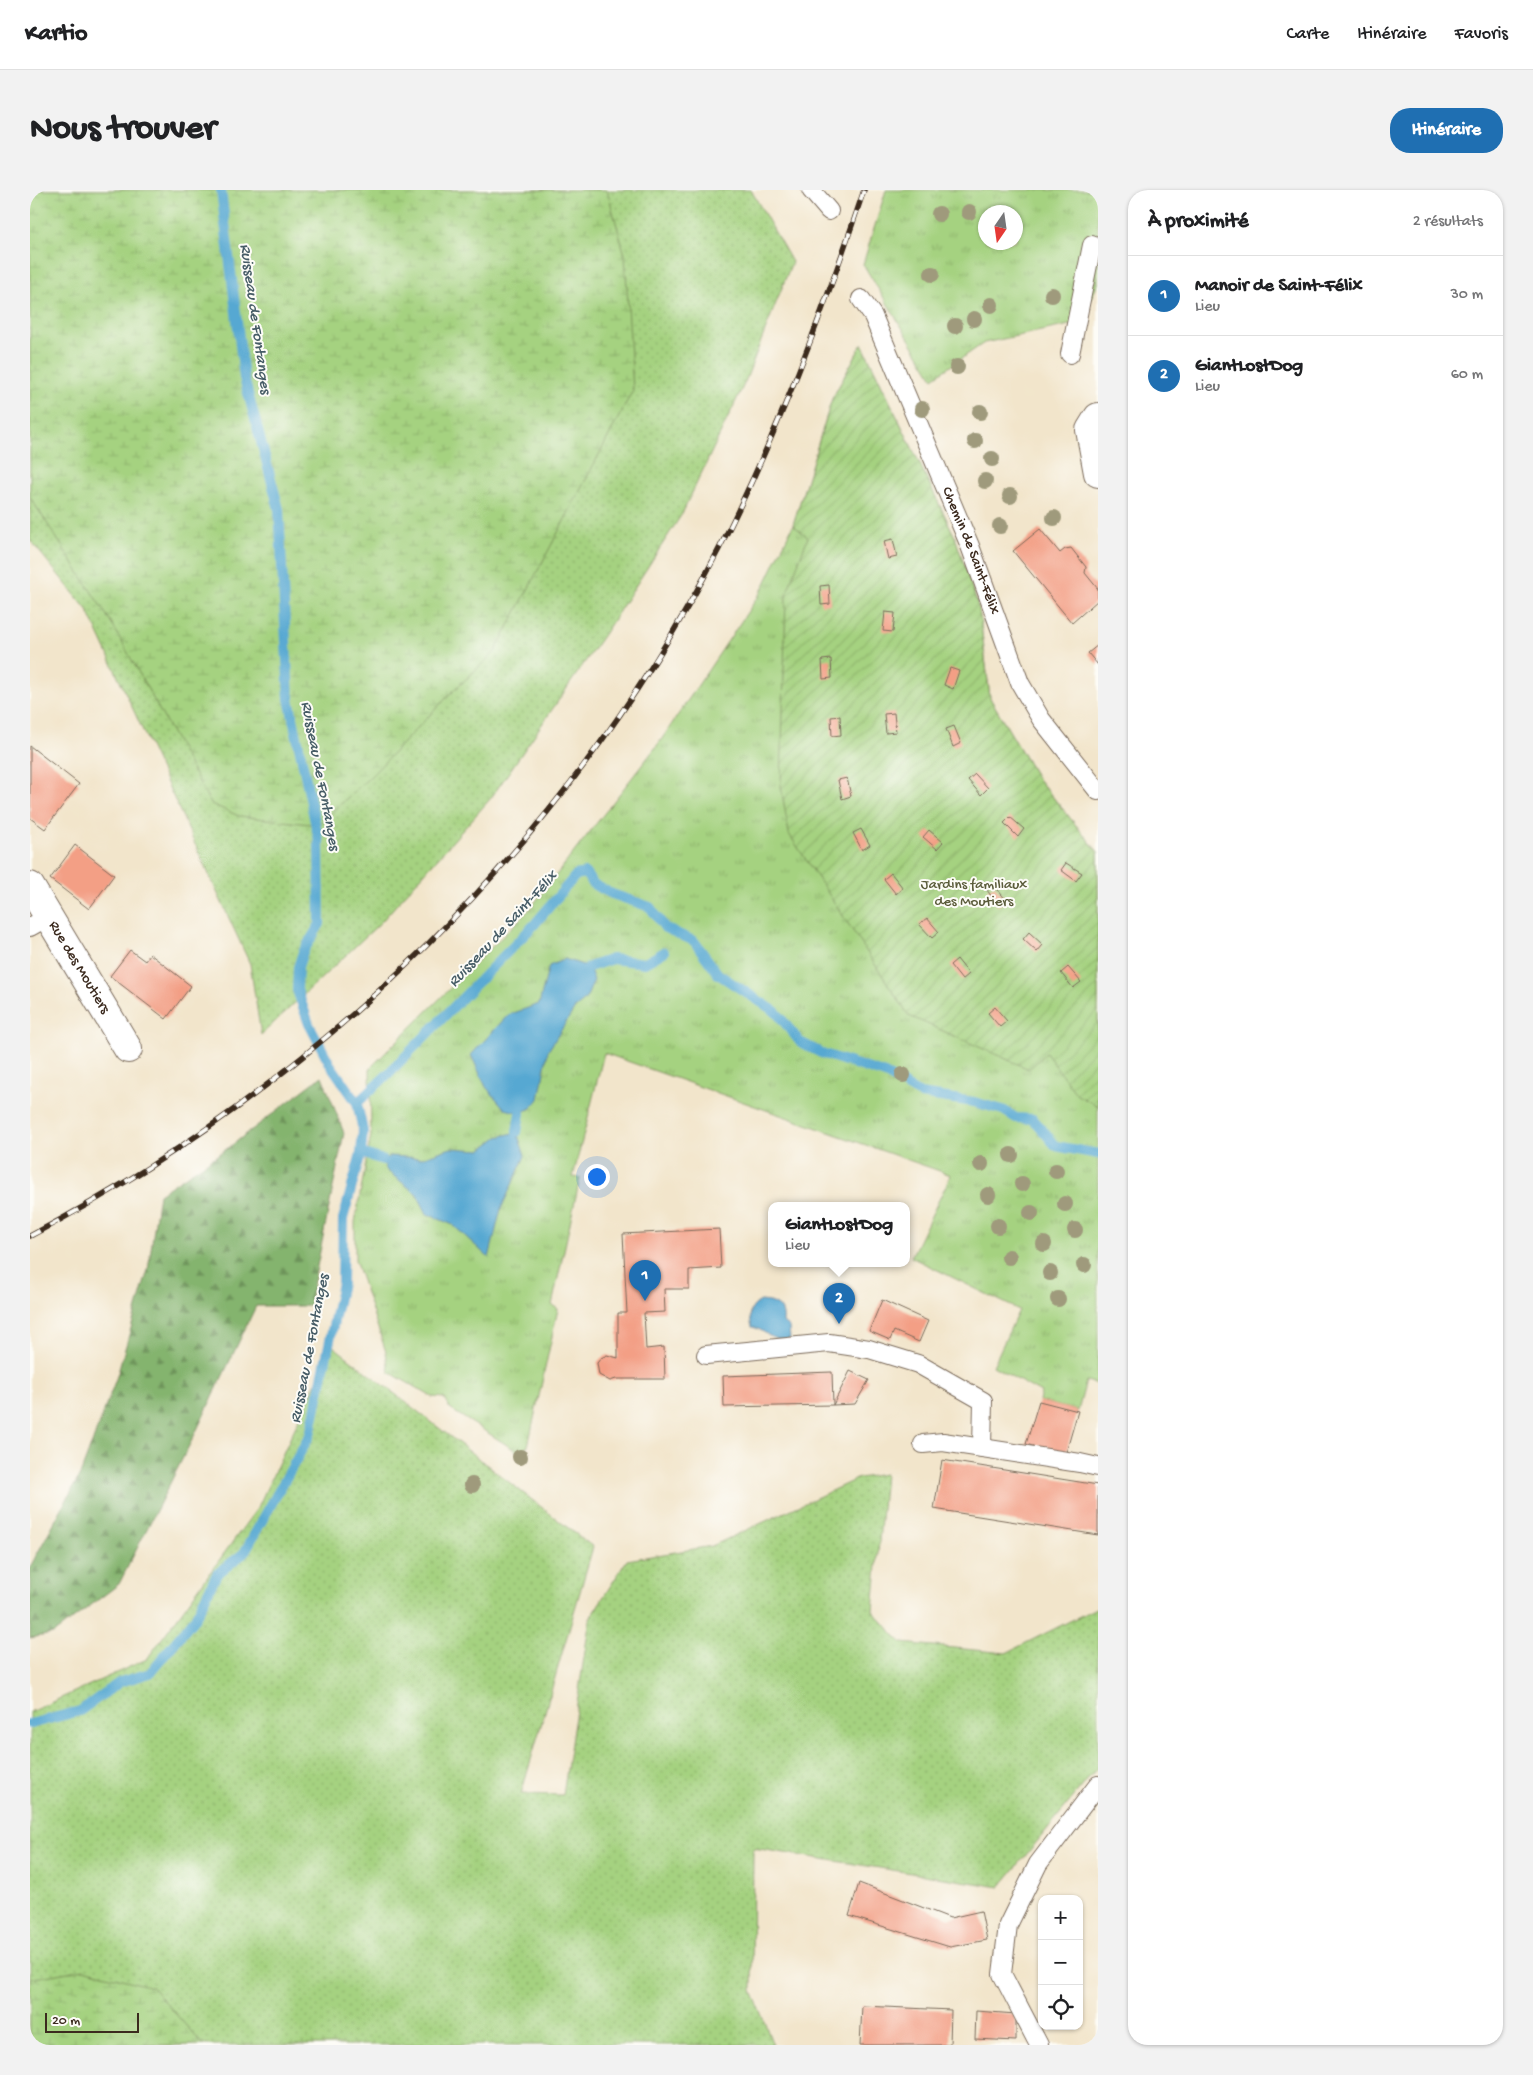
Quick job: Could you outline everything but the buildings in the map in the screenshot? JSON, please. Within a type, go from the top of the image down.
[{"type":"street","points":[[1089,425],[1098,472]]},
{"type":"street","name":"Rue des Moutiers","points":[[30,886],[39,922],[128,1049]]},
{"type":"lane","points":[[811,190],[829,211]]},
{"type":"lane","points":[[1070,354],[1092,245]]},
{"type":"lane","name":"Chemin de Saint-Félix","points":[[861,299],[873,316],[970,546],[1020,682],[1041,719],[1098,791]]},
{"type":"lane","points":[[706,1355],[829,1344],[869,1349],[918,1364],[983,1401],[982,1448]]},
{"type":"lane","points":[[923,1444],[943,1442],[1080,1463],[1098,1468]]},
{"type":"lane","points":[[1039,2045],[1002,1974],[1008,1924],[1038,1864],[1098,1784]]},
{"type":"green space","points":[[30,190],[751,190],[792,262],[745,382],[682,514],[605,633],[491,798],[381,922],[261,1035],[250,964],[88,611],[30,540]]},
{"type":"green space","points":[[30,190],[607,190],[625,255],[633,390],[495,652],[452,692],[372,775],[318,825],[239,816],[211,804],[111,622],[30,497]]},
{"type":"green space","points":[[886,190],[1098,190],[1098,284],[1079,323],[984,343],[933,378],[863,264]]},
{"type":"green space","points":[[862,344],[955,537],[979,609],[990,698],[1037,778],[1098,852],[1098,1384],[1086,1381],[1078,1411],[1039,1401],[1041,1393],[993,1366],[1019,1310],[911,1257],[951,1175],[604,1053],[573,1177],[580,1178],[552,1305],[558,1309],[528,1446],[518,1452],[450,1409],[444,1398],[432,1397],[389,1372],[386,1352],[355,1260],[355,1222],[371,1135],[370,1068],[529,910],[659,743],[761,592],[793,525],[832,399]]},
{"type":"green space","name":"Jardins familiaux des Moutiers","points":[[862,344],[955,537],[979,609],[990,698],[1037,778],[1098,852],[1098,1106],[1077,1095],[1046,1053],[1029,1069],[909,1016],[789,834],[781,786],[786,595],[808,537],[793,525],[832,399]]},
{"type":"green space","points":[[322,1076],[344,1133],[309,1306],[256,1306],[194,1436],[119,1584],[53,1634],[30,1638],[30,1567],[80,1475],[117,1376],[148,1270],[159,1194],[228,1148]]},
{"type":"green space","points":[[333,1346],[593,1547],[521,1794],[563,1795],[590,1618],[627,1560],[712,1546],[859,1478],[885,1474],[873,1611],[902,1643],[1006,1653],[1098,1607],[1098,1767],[1000,1887],[753,1848],[752,1990],[773,2045],[30,2045],[30,1712],[147,1659],[258,1507]]},
{"type":"green space","points":[[84,1969],[152,1987],[203,2045],[30,2045],[30,1979]]},
{"type":"water","points":[[565,959],[589,967],[594,980],[586,999],[575,1008],[548,1051],[539,1099],[531,1108],[520,1113],[505,1109],[486,1087],[471,1055],[508,1015],[539,1004],[549,966]]},
{"type":"water","points":[[517,1132],[525,1156],[501,1209],[489,1258],[453,1225],[427,1214],[417,1194],[386,1170],[383,1160],[391,1156],[421,1158],[451,1148],[481,1150],[498,1137]]},
{"type":"water","points":[[761,1301],[771,1302],[781,1309],[783,1322],[789,1327],[790,1339],[776,1339],[752,1327],[750,1319],[752,1309]]},
{"type":"waterway","name":"Ruisseau de Fontanges","points":[[30,1724],[80,1711],[120,1682],[150,1673],[195,1618],[217,1574],[244,1553],[310,1435],[342,1283],[343,1219],[361,1153],[363,1131],[357,1103],[330,1064],[309,1024],[297,990],[298,967],[303,952],[320,924],[319,841],[289,699],[279,509],[244,378],[221,190]]},
{"type":"waterway","name":"Ruisseau de Saint-Félix","points":[[357,1103],[386,1076],[534,925],[576,875],[585,873],[593,884],[612,894],[650,907],[665,928],[694,941],[718,974],[776,1012],[800,1042],[821,1053],[885,1074],[920,1094],[974,1102],[1003,1110],[1016,1118],[1033,1119],[1056,1146],[1098,1154]]},
{"type":"waterway","points":[[589,967],[612,959],[645,963],[664,952]]},
{"type":"waterway","points":[[517,1132],[520,1113]]},
{"type":"waterway","points":[[361,1153],[383,1160]]},
{"type":"railway","points":[[30,1236],[137,1175],[239,1106],[336,1029],[427,945],[512,855],[589,758],[658,656],[719,549],[780,417],[816,327],[864,190]]},
{"type":"place","name":"Manoir de Saint-Félix","points":[[645,1301]]},
{"type":"place","name":"GiantLostDog","points":[[839,1324]]}]
